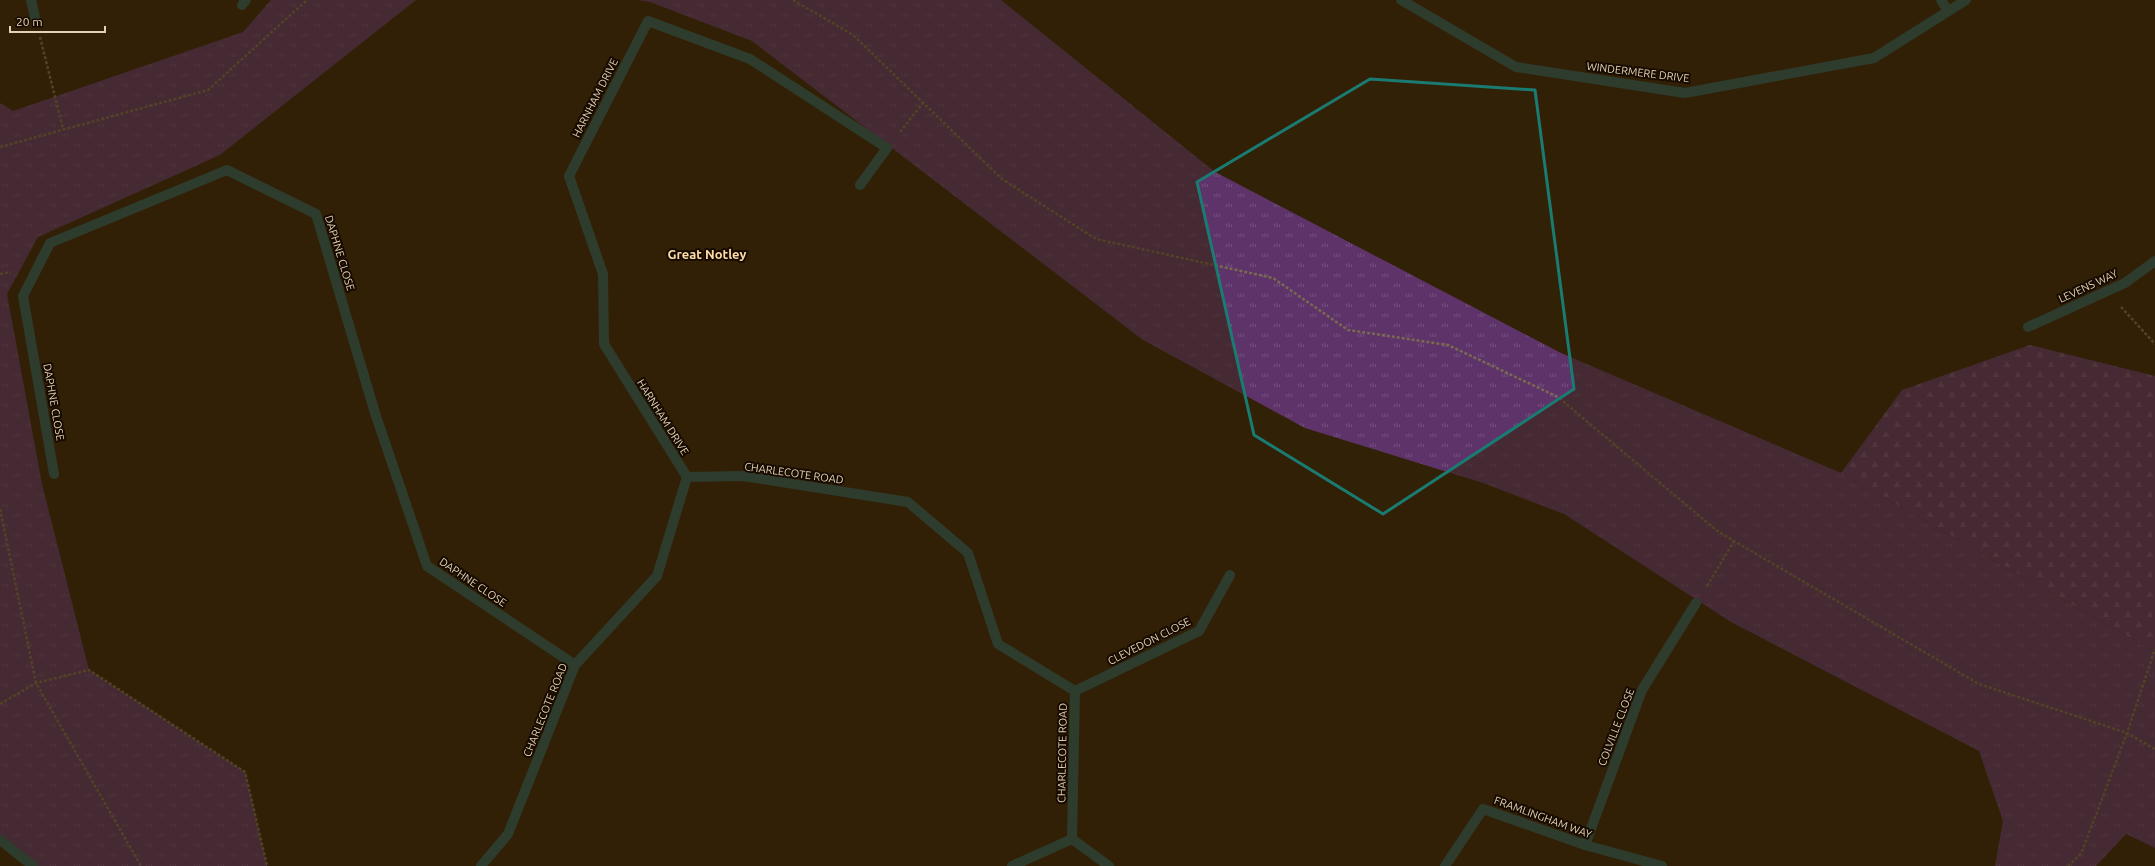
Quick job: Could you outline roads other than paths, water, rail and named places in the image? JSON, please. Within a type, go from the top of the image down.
[{"type":"street","points":[[31,0],[35,16]]},
{"type":"street","name":"WINDERMERE DRIVE","points":[[1401,0],[1516,67],[1686,93],[1874,58],[1966,0]]},
{"type":"street","points":[[1941,0],[1948,11]]},
{"type":"street","name":"HARNHAM DRIVE","points":[[687,477],[604,344],[603,274],[569,176],[648,21],[750,59],[887,148],[860,185]]},
{"type":"street","name":"DAPHNE CLOSE","points":[[54,474],[23,296],[50,243],[227,170],[316,214],[375,413],[427,566],[575,665]]},
{"type":"street","name":"LEVENS WAY","points":[[2028,327],[2125,283],[2155,261]]},
{"type":"street","name":"CHARLECOTE ROAD","points":[[482,866],[508,834],[575,665],[658,576],[687,477],[743,476],[908,502],[968,553],[998,644],[1075,691],[1072,839]]},
{"type":"street","name":"CLEVEDON CLOSE","points":[[1075,691],[1199,631],[1230,575]]},
{"type":"street","name":"COLVILLE CLOSE","points":[[1585,845],[1642,690],[1696,603]]},
{"type":"street","name":"FRAMLINGHAM WAY","points":[[1445,866],[1483,809],[1585,845],[1662,866]]},
{"type":"street","points":[[1012,866],[1072,839],[1109,866]]},
{"type":"street","points":[[0,840],[33,866]]},
{"type":"district","name":"Great Notley","points":[[707,254]]}]
